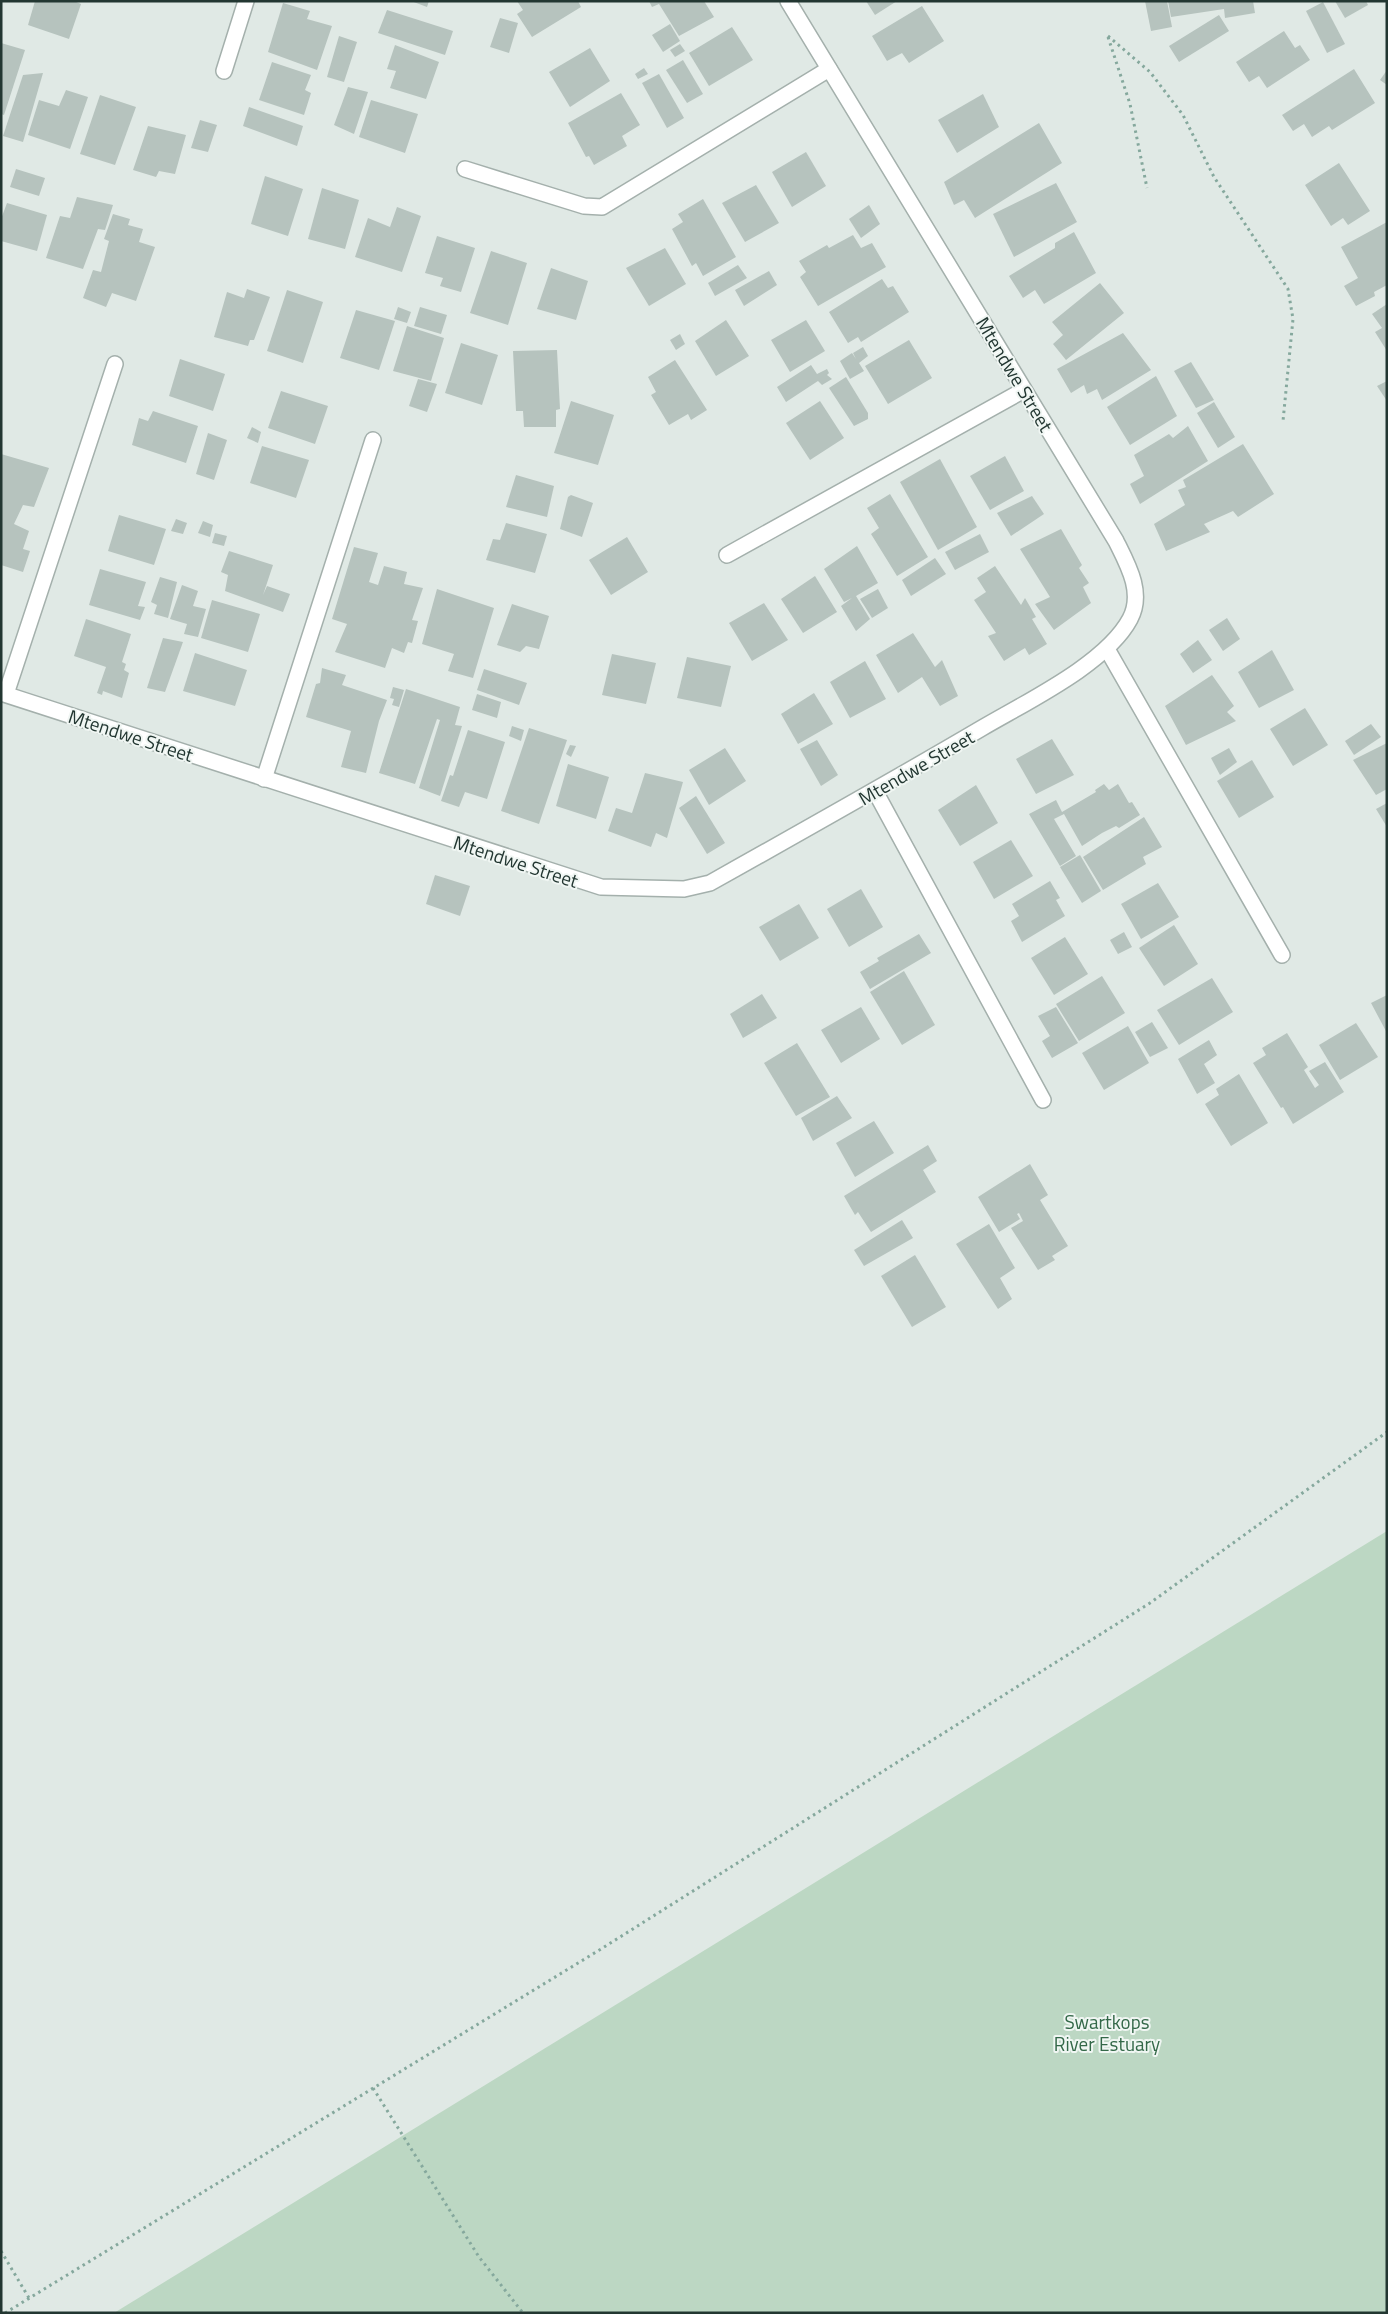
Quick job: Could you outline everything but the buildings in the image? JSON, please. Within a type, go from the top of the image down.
[{"type":"street","points":[[224,71],[246,1]]},
{"type":"street","name":"Mtendwe Street","points":[[4,694],[601,888],[684,889],[710,883],[875,791],[1068,676],[1107,649],[1130,619],[1136,597],[1131,572],[1116,541],[788,1]]},
{"type":"street","points":[[465,169],[584,206],[602,207],[829,70]]},
{"type":"street","points":[[4,694],[115,364]]},
{"type":"street","points":[[727,555],[1024,390]]},
{"type":"street","points":[[264,779],[373,440]]},
{"type":"street","points":[[1107,649],[1282,955]]},
{"type":"street","points":[[875,791],[1043,1100]]},
{"type":"path","points":[[1147,188],[1130,104],[1108,36],[1150,72],[1183,115],[1214,178],[1288,289],[1293,319],[1283,422]]},
{"type":"path","points":[[5,2313],[601,1949],[1150,1603],[1387,1432]]},
{"type":"path","points":[[373,2088],[479,2257],[523,2313]]},
{"type":"path","points":[[1,2251],[29,2298]]},
{"type":"green space","name":"Swartkops River Estuary","points":[[1387,1531],[1387,2313],[114,2313]]}]
